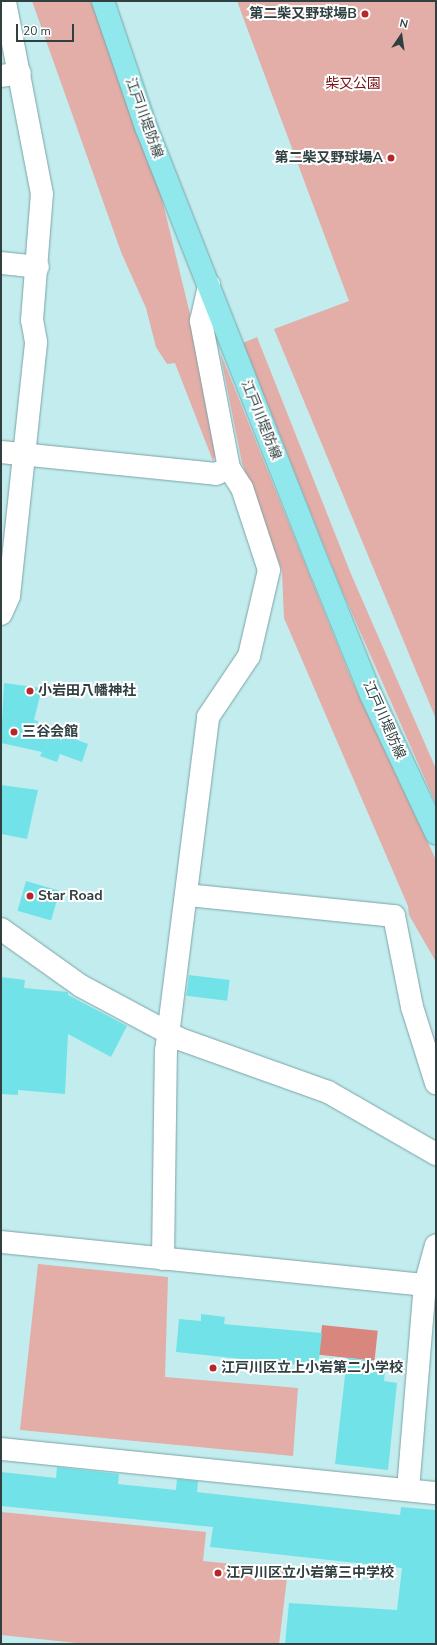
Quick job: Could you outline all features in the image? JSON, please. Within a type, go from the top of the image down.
[{"type":"main road","name":"江戸川堤防線","points":[[103,1],[146,127],[371,695],[436,833]]},
{"type":"street","points":[[1,614],[9,596],[36,342],[32,320],[38,267],[42,194],[11,75],[5,1]]},
{"type":"street","points":[[1,262],[38,267]]},
{"type":"street","points":[[163,1259],[164,1116],[169,1031],[208,717],[249,656],[269,570],[242,488],[229,468],[201,321],[209,285]]},
{"type":"street","points":[[1,452],[216,474],[229,468]]},
{"type":"street","points":[[187,895],[394,916],[412,1007],[436,1083]]},
{"type":"street","points":[[1,929],[81,986],[205,1050],[328,1092],[436,1154]]},
{"type":"street","points":[[1,1242],[425,1285]]},
{"type":"street","points":[[408,1490],[425,1285],[436,1246]]},
{"type":"street","points":[[1,1449],[436,1493]]},
{"type":"green space","points":[[32,1],[91,1],[161,195],[191,318],[217,452],[213,461],[175,363],[167,364],[156,347],[146,308],[121,252]]},
{"type":"green space","name":"柴又公園","points":[[237,1],[436,1],[436,719],[274,329],[349,301]]},
{"type":"green space","points":[[257,337],[351,574],[436,769],[436,804],[340,586],[243,343]]},
{"type":"green space","points":[[220,352],[352,681],[436,860],[436,962],[409,915],[408,906],[284,618],[282,571],[242,463]]},
{"type":"green space","points":[[38,1264],[168,1277],[165,1377],[298,1388],[293,1456],[20,1430]]},
{"type":"green space","points":[[1,1512],[206,1532],[203,1561],[288,1570],[279,1644],[86,1644],[1,1635]]},
{"type":"shaded area","points":[[322,1325],[378,1331],[375,1361],[319,1355]]},
{"type":"building","points":[[4,683],[42,688],[34,720],[38,721],[37,725],[88,744],[82,762],[60,754],[57,762],[40,756],[42,752],[1,743]]},
{"type":"building","points":[[1,785],[38,790],[27,839],[1,834]]},
{"type":"building","points":[[26,881],[60,891],[51,920],[17,911]]},
{"type":"building","points":[[189,975],[230,980],[227,1001],[186,996]]},
{"type":"building","points":[[1,977],[25,980],[24,988],[68,992],[68,995],[127,1026],[111,1057],[68,1034],[65,1094],[18,1090],[18,1095],[1,1094]]},
{"type":"building","points":[[201,1314],[225,1317],[224,1324],[322,1333],[318,1367],[176,1352],[179,1319],[201,1321]]},
{"type":"building","points":[[347,1358],[386,1362],[384,1381],[397,1383],[388,1470],[335,1464]]},
{"type":"building","points":[[57,1467],[119,1474],[118,1484],[176,1490],[177,1479],[198,1481],[197,1492],[400,1515],[401,1507],[436,1510],[436,1644],[285,1644],[289,1603],[397,1610],[402,1568],[210,1547],[213,1527],[1,1506],[1,1472],[56,1478]]},
{"type":"place","name":"第二柴又野球場B","points":[[365,14]]},
{"type":"place","name":"第二柴又野球場A","points":[[391,158]]},
{"type":"place","name":"小岩田八幡神社","points":[[30,691]]},
{"type":"place","name":"三谷会館","points":[[14,732]]},
{"type":"place","name":"Star Road","points":[[30,896]]},
{"type":"place","name":"江戸川区立上小岩第二小学校","points":[[213,1368]]},
{"type":"place","name":"江戸川区立小岩第三中学校","points":[[218,1573]]}]
